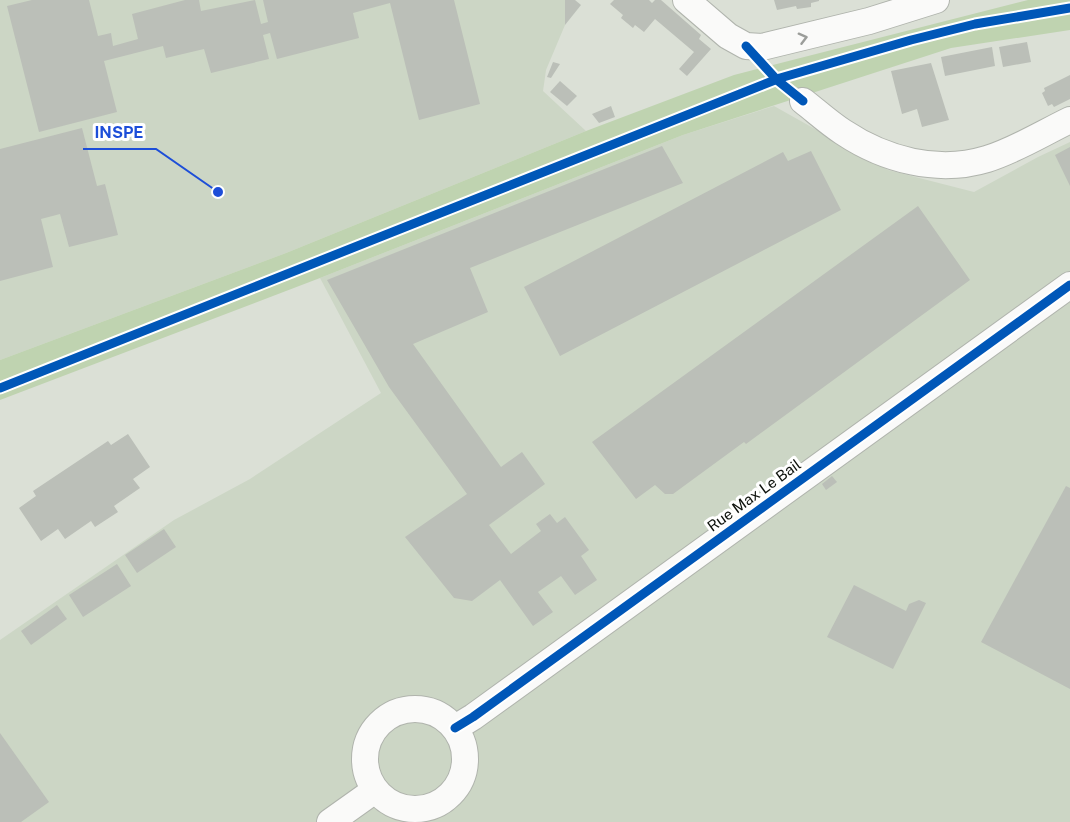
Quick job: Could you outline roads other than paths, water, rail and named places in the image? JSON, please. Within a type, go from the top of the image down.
[{"type":"street","points":[[686,0],[728,36],[746,46],[762,47],[869,21],[936,0]]},
{"type":"street","points":[[803,101],[843,132],[873,148],[908,162],[933,165],[961,165],[987,159],[1070,120]]},
{"type":"street","name":"Rue Max Le Bail","points":[[455,728],[496,701],[1070,285]]},
{"type":"street","points":[[422,709],[442,716],[455,728],[464,747],[465,766],[458,785],[446,799],[426,808],[409,809],[389,802],[375,790],[366,773],[365,753],[370,735],[383,720],[401,710],[422,709]]},
{"type":"street","points":[[330,822],[375,790]]},
{"type":"place","name":"INSPE","points":[[218,192]]}]
